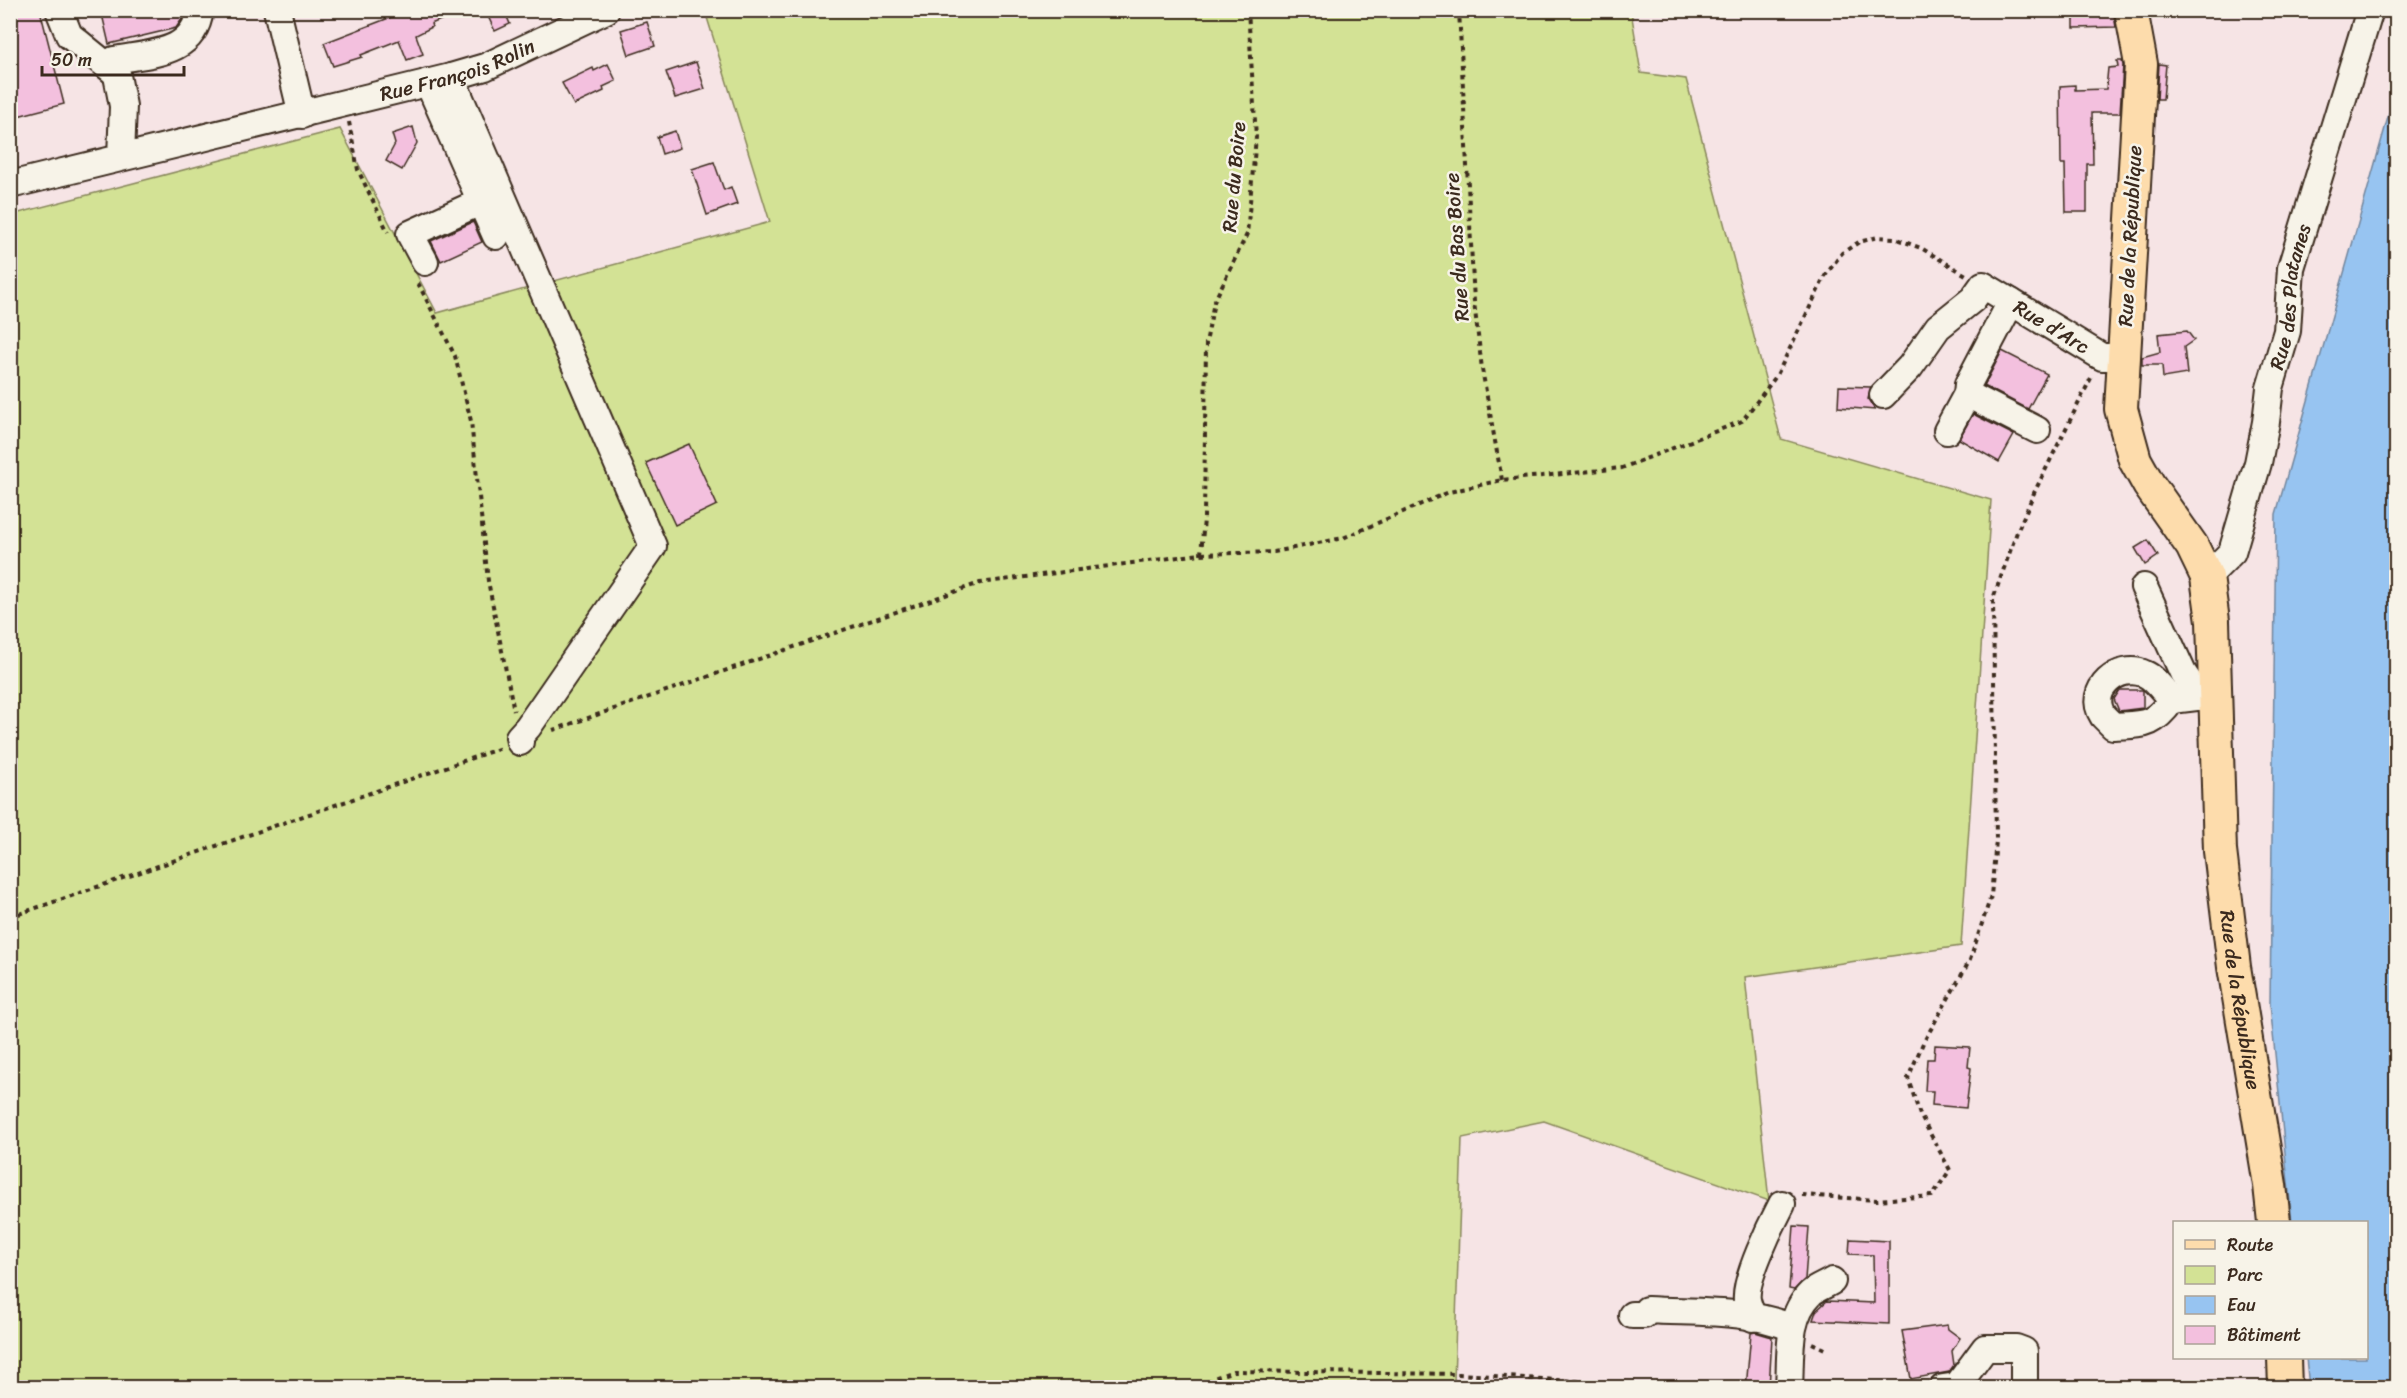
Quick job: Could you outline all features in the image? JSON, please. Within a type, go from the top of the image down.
[{"type":"main road","name":"Rue de la République","points":[[2131,10],[2141,64],[2121,409],[2135,460],[2149,485],[2192,546],[2214,570],[2229,579],[2234,612],[2228,702],[2218,775]]},
{"type":"main road","name":"Rue de la République","points":[[2214,570],[2213,621],[2206,696],[2218,775],[2220,851],[2234,967],[2274,1221]]},
{"type":"main road","points":[[2284,1359],[2285,1388]]},
{"type":"street","points":[[58,10],[69,35],[117,74]]},
{"type":"street","points":[[121,157],[123,106],[114,60],[175,48],[191,36],[200,10]]},
{"type":"street","points":[[277,10],[302,115]]},
{"type":"street","name":"Rue François Rolin","points":[[10,185],[302,115],[484,67],[606,10]]},
{"type":"street","name":"Rue des Platanes","points":[[2214,570],[2232,552],[2258,463],[2270,388],[2287,331],[2291,268],[2370,10]]},
{"type":"street","points":[[439,80],[480,202],[496,236]]},
{"type":"street","points":[[439,80],[653,546],[520,739]]},
{"type":"street","points":[[419,268],[410,234],[480,202]]},
{"type":"street","points":[[1883,395],[1910,367],[1938,327],[1973,299],[1983,285]]},
{"type":"street","name":"Rue d’Arc","points":[[1983,285],[2102,357],[2123,357]]},
{"type":"street","points":[[1947,431],[1966,394],[1968,384],[2011,302]]},
{"type":"street","points":[[1966,394],[2037,430]]},
{"type":"street","points":[[2144,587],[2183,674],[2206,696]]},
{"type":"street","points":[[2172,700],[2206,696]]},
{"type":"street","points":[[1753,1318],[1747,1298],[1754,1268],[1782,1204]]},
{"type":"street","points":[[1790,1388],[1792,1328],[1800,1309],[1812,1293],[1832,1281]]},
{"type":"street","points":[[1632,1315],[1644,1315],[1647,1310],[1753,1318],[1773,1320],[1792,1328]]},
{"type":"street","points":[[1943,1388],[1957,1386],[1973,1348],[2016,1348],[2024,1351],[2024,1388]]},
{"type":"path","name":"Rue du Boire","points":[[1201,554],[1204,519],[1206,343],[1214,302],[1247,234],[1256,137],[1248,10]]},
{"type":"path","name":"Rue du Bas Boire","points":[[1459,10],[1474,302],[1482,369],[1502,480]]},
{"type":"path","points":[[345,103],[358,170],[390,236]]},
{"type":"path","points":[[10,916],[520,739],[980,583],[1201,554],[1274,552],[1343,538],[1449,492],[1502,480],[1622,468],[1742,421],[1777,375],[1826,276],[1842,253],[1859,242],[1878,237],[1894,238],[1921,248],[1983,285]]},
{"type":"path","points":[[419,268],[455,356],[471,421],[488,581],[520,739]]},
{"type":"path","points":[[1782,1204],[1789,1194],[1877,1200],[1932,1196],[1950,1170],[1920,1115],[1908,1078],[1923,1043],[1970,960],[1991,896],[1996,840],[1993,599],[2034,493],[2088,383]]},
{"type":"path","points":[[1202,1388],[1214,1378],[1233,1371],[1459,1374],[1607,1383],[1637,1388]]},
{"type":"green space","points":[[705,11],[1631,11],[1641,73],[1686,79],[1781,439],[1991,500],[1961,946],[1745,977],[1769,1201],[1544,1121],[1462,1138],[1454,1381],[1493,1387],[11,1388],[11,215],[340,129],[437,313],[770,222]]},
{"type":"water","points":[[2396,89],[2396,1387],[2309,1387],[2306,1359],[2368,1359],[2368,1221],[2292,1221],[2270,1004],[2276,514]]},
{"type":"building","points":[[10,10],[40,10],[64,104],[10,118]]},
{"type":"building","points":[[101,10],[184,10],[182,19],[176,28],[109,44]]},
{"type":"building","points":[[392,10],[462,11],[431,24],[432,27],[416,35],[423,54],[407,60],[399,40],[361,55],[362,57],[333,66],[324,43],[394,16]]},
{"type":"building","points":[[485,10],[504,10],[510,24],[495,31]]},
{"type":"building","points":[[2074,10],[2113,10],[2116,27],[2074,28]]},
{"type":"building","points":[[647,22],[655,46],[629,55],[621,30]]},
{"type":"building","points":[[2117,61],[2122,61],[2123,65],[2120,113],[2092,113],[2093,164],[2087,164],[2087,212],[2066,212],[2065,164],[2061,164],[2060,86],[2075,85],[2075,90],[2106,89],[2108,68],[2118,67]]},
{"type":"building","points":[[696,62],[705,89],[675,98],[666,72]]},
{"type":"building","points":[[608,64],[616,81],[603,87],[604,91],[574,105],[562,83],[593,68],[594,71]]},
{"type":"building","points":[[2159,64],[2166,65],[2163,99],[2157,99]]},
{"type":"building","points":[[413,127],[417,143],[402,170],[386,161],[395,144],[392,134]]},
{"type":"building","points":[[675,131],[680,148],[662,154],[657,137]]},
{"type":"building","points":[[714,162],[724,190],[731,187],[737,204],[707,215],[692,169]]},
{"type":"building","points":[[473,222],[482,242],[441,261],[431,241]]},
{"type":"building","points":[[2187,331],[2194,340],[2184,347],[2187,374],[2163,378],[2162,365],[2142,365],[2142,357],[2160,352],[2158,334]]},
{"type":"building","points":[[2002,351],[2047,374],[2028,409],[1984,386]]},
{"type":"building","points":[[1839,386],[1871,387],[1868,399],[1875,410],[1838,407]]},
{"type":"building","points":[[1973,414],[2014,435],[1999,462],[1959,439]]},
{"type":"building","points":[[689,444],[717,505],[675,525],[646,463]]},
{"type":"building","points":[[2148,540],[2158,556],[2145,565],[2135,548]]},
{"type":"building","points":[[2120,690],[2143,690],[2143,708],[2119,711],[2114,699]]},
{"type":"building","points":[[1935,1045],[1970,1047],[1968,1067],[1971,1068],[1966,1108],[1932,1105],[1933,1091],[1925,1091],[1927,1059],[1934,1059]]},
{"type":"building","points":[[1794,1226],[1809,1227],[1805,1279],[1794,1290],[1789,1289]]},
{"type":"building","points":[[1850,1239],[1889,1241],[1889,1324],[1813,1320],[1816,1311],[1827,1301],[1874,1303],[1873,1255],[1849,1254]]},
{"type":"building","points":[[1947,1325],[1948,1329],[1960,1338],[1952,1351],[1954,1365],[1949,1372],[1911,1379],[1902,1331]]},
{"type":"building","points":[[1751,1333],[1772,1337],[1769,1388],[1746,1388]]}]
